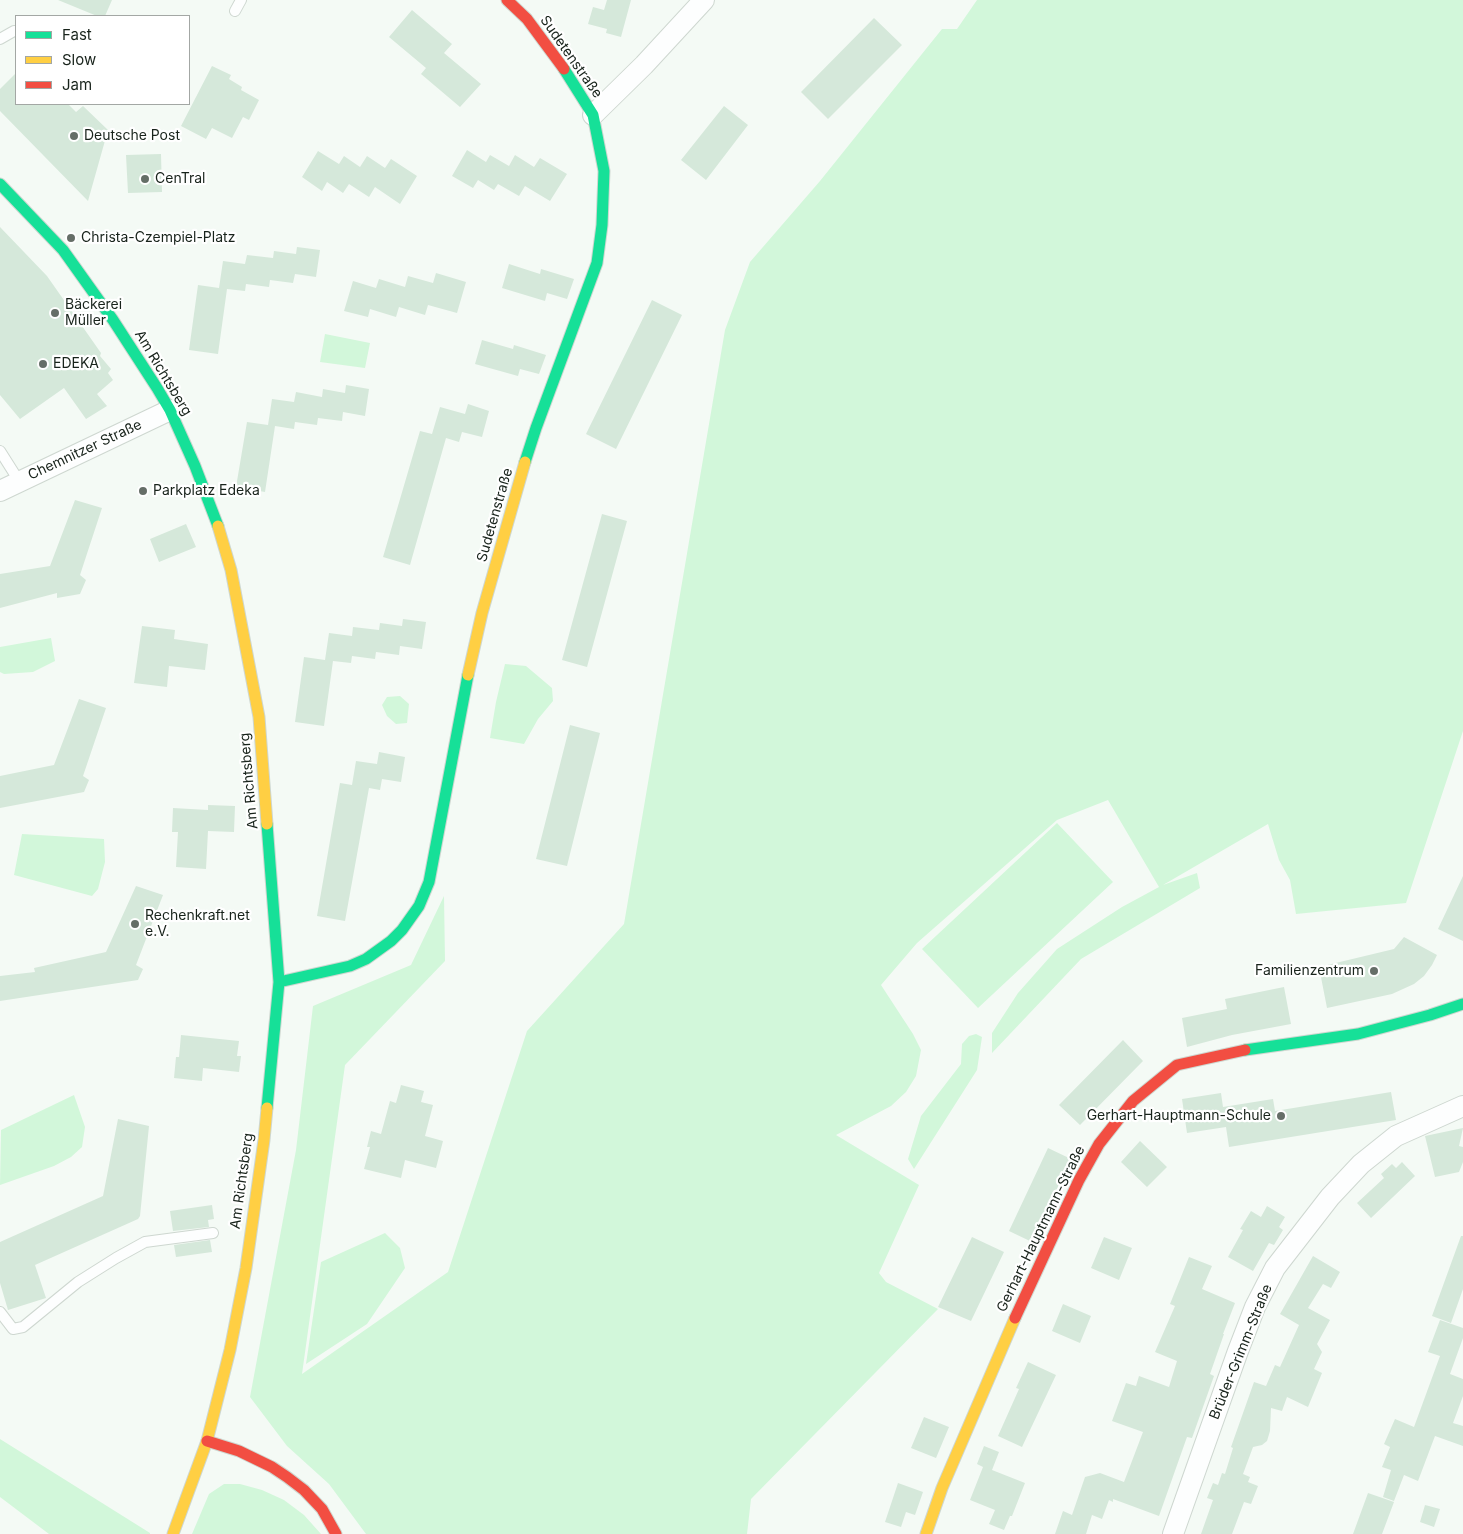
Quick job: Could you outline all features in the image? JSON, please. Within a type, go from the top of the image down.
[{"type":"street","name":"Sudetenstraße","points":[[279,982],[350,966],[366,958],[382,948],[402,930],[411,920],[419,906],[429,882],[473,651],[518,484],[541,414],[597,263],[602,225],[604,171],[593,115],[564,69],[527,19],[507,0]]},
{"type":"street","points":[[593,115],[644,65],[704,0]]},
{"type":"street","name":"Am Richtsberg","points":[[0,184],[63,250],[113,320],[170,410],[195,466],[220,530],[231,570],[259,717],[279,982],[264,1140],[246,1268],[230,1350],[206,1442],[173,1534]]},
{"type":"street","name":"Chemnitzer Straße","points":[[0,490],[170,410]]},
{"type":"street","name":"Gerhart-Hauptmann-Straße","points":[[926,1534],[942,1488],[1005,1340],[1079,1180],[1099,1144],[1133,1101],[1178,1065],[1236,1051],[1358,1034],[1430,1015],[1463,1004]]},
{"type":"street","name":"Brüder-Grimm-Straße","points":[[1173,1534],[1255,1307],[1275,1268],[1330,1197],[1361,1164],[1396,1136],[1463,1106]]},
{"type":"street","points":[[206,1442],[239,1451],[272,1467],[304,1490],[322,1509],[336,1534]]},
{"type":"lane","points":[[235,11],[241,0]]},
{"type":"lane","points":[[0,39],[15,31]]},
{"type":"lane","points":[[0,451],[19,481]]},
{"type":"lane","points":[[0,1312],[13,1329],[24,1327],[78,1282],[145,1242],[213,1233]]},
{"type":"green space","points":[[977,0],[1463,0],[1463,731],[1406,903],[1296,914],[1290,880],[1279,860],[1268,824],[1163,885],[1197,873],[1200,888],[1081,959],[992,1053],[992,1033],[1018,993],[1057,949],[1122,907],[1159,887],[1108,800],[1057,820],[917,943],[881,985],[913,1034],[921,1050],[916,1076],[906,1092],[891,1106],[836,1135],[919,1185],[879,1273],[886,1282],[938,1309],[751,1499],[747,1534],[366,1534],[329,1484],[287,1446],[250,1397],[296,1150],[313,1006],[411,965],[444,896],[445,961],[345,1065],[302,1374],[448,1272],[527,1031],[624,924],[725,330],[750,262],[820,181],[942,29],[957,29]]},
{"type":"green space","points":[[325,334],[370,343],[365,368],[320,362]]},
{"type":"green space","points":[[51,638],[55,661],[33,672],[4,674],[0,672],[0,647]]},
{"type":"green space","points":[[505,664],[526,666],[552,688],[553,701],[538,719],[524,744],[490,738]]},
{"type":"green space","points":[[400,696],[409,704],[407,723],[396,724],[387,716],[382,705],[387,697]]},
{"type":"green space","points":[[1057,823],[1113,882],[978,1008],[922,949]]},
{"type":"green space","points":[[22,834],[104,839],[105,862],[98,889],[92,896],[14,875]]},
{"type":"green space","points":[[976,1034],[982,1037],[977,1070],[914,1169],[908,1159],[921,1116],[961,1064],[962,1044],[969,1036]]},
{"type":"green space","points":[[74,1095],[85,1127],[82,1147],[71,1157],[54,1166],[0,1185],[1,1130]]},
{"type":"green space","points":[[385,1233],[400,1248],[405,1268],[367,1324],[306,1364],[321,1262]]},
{"type":"green space","points":[[0,1439],[150,1534],[49,1534],[0,1497]]},
{"type":"green space","points":[[224,1484],[240,1484],[262,1490],[284,1500],[304,1515],[321,1534],[192,1534],[209,1494]]},
{"type":"building","points":[[58,0],[112,0],[105,15],[95,15]]},
{"type":"building","points":[[607,0],[631,0],[621,37],[606,33],[607,29],[588,24],[593,7],[604,10]]},
{"type":"building","points":[[412,10],[452,44],[444,53],[481,84],[460,107],[421,74],[426,68],[389,37]]},
{"type":"building","points":[[874,18],[902,45],[828,119],[801,92]]},
{"type":"building","points":[[212,66],[231,75],[229,79],[242,87],[241,90],[259,100],[249,120],[243,117],[232,138],[212,128],[206,139],[181,126]]},
{"type":"building","points":[[15,74],[15,105],[69,105],[76,112],[83,106],[108,130],[88,201],[0,111],[0,89]]},
{"type":"building","points":[[724,106],[748,125],[706,180],[681,160]]},
{"type":"building","points":[[467,150],[486,162],[490,155],[509,166],[515,155],[534,167],[540,158],[567,174],[550,201],[525,186],[519,196],[498,184],[494,190],[478,180],[473,188],[452,176]]},
{"type":"building","points":[[318,151],[339,164],[344,156],[360,167],[367,156],[385,168],[391,159],[417,176],[400,204],[375,187],[369,197],[349,184],[343,193],[327,182],[322,191],[302,177]]},
{"type":"building","name":"CenTral","points":[[161,154],[162,192],[128,193],[126,155]]},
{"type":"building","points":[[0,227],[47,276],[101,353],[100,356],[111,369],[108,373],[113,380],[97,394],[107,406],[86,419],[64,388],[20,419],[0,395]]},
{"type":"building","points":[[297,247],[320,250],[316,277],[295,274],[293,283],[270,280],[269,287],[246,284],[245,291],[227,289],[218,354],[189,350],[198,285],[219,288],[223,261],[245,264],[247,255],[273,258],[274,251],[296,254]]},
{"type":"building","points":[[509,264],[540,274],[541,269],[574,279],[567,299],[547,293],[545,301],[502,288]]},
{"type":"building","points":[[436,273],[466,282],[457,313],[428,305],[425,315],[399,307],[396,317],[370,309],[368,317],[344,311],[353,281],[376,288],[379,279],[405,287],[408,276],[433,283]]},
{"type":"building","points":[[652,300],[682,315],[616,449],[586,434]]},
{"type":"building","points":[[482,340],[513,349],[514,345],[546,355],[539,374],[520,369],[518,376],[475,364]]},
{"type":"building","points":[[346,385],[369,389],[365,416],[343,412],[342,421],[318,418],[317,425],[295,422],[294,429],[275,426],[265,492],[236,487],[247,422],[268,425],[272,399],[294,402],[296,392],[322,397],[323,389],[345,393]]},
{"type":"building","points":[[468,404],[489,411],[482,437],[462,432],[459,442],[446,438],[410,565],[383,557],[420,431],[432,434],[440,407],[465,414]]},
{"type":"building","points":[[75,500],[102,508],[80,575],[86,580],[80,594],[57,598],[57,593],[0,608],[0,574],[50,566]]},
{"type":"building","points":[[602,514],[627,521],[587,667],[562,660]]},
{"type":"building","points":[[186,524],[196,547],[159,562],[150,539]]},
{"type":"building","points":[[403,619],[426,622],[422,649],[400,646],[399,655],[376,652],[375,659],[352,656],[351,663],[333,661],[324,726],[295,722],[304,657],[325,660],[329,633],[352,636],[353,627],[379,630],[380,623],[402,626]]},
{"type":"building","points":[[142,626],[175,630],[174,639],[208,644],[205,670],[169,666],[167,687],[134,683]]},
{"type":"building","points":[[79,699],[106,708],[83,776],[89,780],[84,792],[0,808],[0,776],[54,765]]},
{"type":"building","points":[[570,725],[600,733],[567,866],[536,859]]},
{"type":"building","points":[[379,752],[405,757],[401,782],[382,779],[380,790],[369,788],[345,921],[317,916],[340,783],[352,785],[356,761],[377,764]]},
{"type":"building","points":[[208,805],[235,806],[234,832],[208,831],[206,869],[176,867],[178,832],[172,832],[173,808],[208,810]]},
{"type":"building","points":[[1463,876],[1463,941],[1438,929]]},
{"type":"building","name":"Rechenkraft.net e.V.","points":[[136,886],[163,895],[136,965],[143,969],[138,980],[0,1001],[0,976],[35,972],[34,968],[106,952]]},
{"type":"building","name":"Familienzentrum","points":[[1404,937],[1437,955],[1424,976],[1414,984],[1392,994],[1327,1008],[1319,967],[1394,949]]},
{"type":"building","points":[[1284,987],[1291,1024],[1232,1035],[1187,1047],[1182,1018],[1227,1009],[1225,999]]},
{"type":"building","points":[[181,1035],[239,1041],[237,1056],[241,1056],[239,1072],[203,1068],[202,1081],[174,1078],[176,1057],[179,1057]]},
{"type":"building","points":[[1123,1040],[1143,1061],[1080,1125],[1059,1105]]},
{"type":"building","points":[[401,1085],[424,1091],[421,1102],[433,1105],[425,1136],[443,1141],[436,1168],[405,1160],[401,1178],[364,1169],[370,1147],[367,1147],[371,1131],[381,1134],[390,1101],[396,1103]]},
{"type":"building","points":[[1391,1092],[1396,1120],[1229,1147],[1226,1127],[1187,1133],[1182,1099],[1221,1093],[1223,1107],[1273,1099],[1275,1111]]},
{"type":"building","points":[[118,1119],[149,1126],[140,1216],[138,1219],[35,1265],[46,1298],[8,1310],[0,1283],[0,1242],[103,1196]]},
{"type":"building","points":[[1463,1128],[1459,1146],[1463,1147],[1463,1162],[1459,1172],[1435,1177],[1425,1136]]},
{"type":"building","points":[[1140,1141],[1167,1167],[1147,1187],[1121,1162]]},
{"type":"building","points":[[1048,1148],[1071,1159],[1032,1242],[1009,1231]]},
{"type":"building","points":[[1402,1162],[1415,1176],[1371,1218],[1357,1203],[1384,1178],[1381,1174],[1392,1164],[1396,1168]]},
{"type":"building","points":[[212,1205],[214,1219],[208,1220],[209,1227],[173,1231],[170,1211]]},
{"type":"building","points":[[1267,1206],[1285,1217],[1279,1227],[1283,1230],[1274,1245],[1269,1243],[1253,1271],[1228,1257],[1243,1230],[1240,1229],[1251,1211],[1261,1217]]},
{"type":"building","points":[[1461,1236],[1463,1236],[1463,1289],[1451,1323],[1432,1316]]},
{"type":"building","points":[[972,1237],[1004,1252],[971,1321],[938,1307]]},
{"type":"building","points":[[1104,1237],[1132,1248],[1119,1280],[1091,1268]]},
{"type":"building","points":[[210,1240],[212,1252],[176,1257],[174,1245]]},
{"type":"building","points":[[1313,1256],[1340,1272],[1331,1288],[1323,1284],[1308,1308],[1330,1320],[1317,1344],[1322,1352],[1314,1369],[1322,1373],[1308,1407],[1287,1397],[1282,1411],[1271,1408],[1270,1431],[1267,1441],[1262,1445],[1253,1447],[1243,1474],[1250,1477],[1248,1482],[1258,1486],[1251,1504],[1244,1502],[1232,1534],[1201,1534],[1213,1500],[1207,1498],[1213,1483],[1218,1485],[1222,1473],[1225,1474],[1233,1448],[1231,1447],[1254,1382],[1266,1386],[1275,1365],[1280,1367],[1299,1325],[1280,1314]]},
{"type":"building","points":[[1189,1257],[1212,1266],[1202,1289],[1235,1303],[1210,1374],[1214,1376],[1192,1438],[1187,1437],[1159,1516],[1113,1499],[1113,1502],[1109,1500],[1102,1519],[1092,1515],[1086,1534],[1055,1534],[1063,1511],[1072,1515],[1085,1477],[1100,1473],[1124,1482],[1143,1432],[1112,1421],[1126,1383],[1136,1386],[1139,1376],[1169,1387],[1177,1361],[1155,1352],[1175,1306],[1170,1304]]},
{"type":"building","points":[[1063,1304],[1091,1316],[1080,1343],[1052,1331]]},
{"type":"building","points":[[1440,1320],[1463,1328],[1463,1338],[1450,1374],[1463,1379],[1463,1396],[1453,1423],[1463,1426],[1463,1446],[1435,1436],[1418,1481],[1404,1475],[1394,1501],[1383,1497],[1391,1470],[1382,1467],[1390,1447],[1384,1444],[1395,1419],[1414,1427],[1440,1356],[1428,1352]]},
{"type":"building","points":[[1028,1362],[1056,1375],[1022,1447],[998,1436],[1019,1389],[1016,1388]]},
{"type":"building","points":[[924,1417],[949,1427],[936,1458],[911,1448]]},
{"type":"building","points":[[984,1446],[999,1452],[992,1470],[1025,1483],[1012,1516],[1010,1516],[1004,1530],[989,1524],[995,1510],[970,1500],[983,1467],[977,1464]]},
{"type":"building","points":[[898,1483],[923,1492],[915,1515],[906,1512],[901,1527],[885,1522]]},
{"type":"building","points":[[1368,1493],[1394,1502],[1382,1534],[1353,1534]]},
{"type":"building","points":[[1425,1505],[1440,1509],[1434,1527],[1420,1522]]},
{"type":"traffic: fast","points":[[525,462],[597,263],[602,225],[604,171],[593,115],[564,69]]},
{"type":"traffic: fast","points":[[0,184],[63,250],[113,320],[157,388],[170,410],[195,466],[218,526]]},
{"type":"traffic: fast","points":[[279,982],[350,966],[366,959],[391,941],[402,930],[419,906],[429,882],[468,675]]},
{"type":"traffic: fast","points":[[267,824],[279,982],[267,1108]]},
{"type":"traffic: fast","points":[[1245,1050],[1358,1034],[1430,1015],[1463,1004]]},
{"type":"traffic: slow","points":[[468,675],[482,613],[525,462]]},
{"type":"traffic: slow","points":[[218,526],[231,570],[259,717],[267,824]]},
{"type":"traffic: slow","points":[[173,1534],[207,1441],[230,1350],[246,1268],[267,1108]]},
{"type":"traffic: slow","points":[[926,1534],[942,1488],[1015,1318]]},
{"type":"traffic: jam","points":[[507,0],[527,19],[564,69]]},
{"type":"traffic: jam","points":[[1015,1318],[1079,1180],[1099,1144],[1133,1101],[1177,1065],[1245,1050]]},
{"type":"traffic: jam","points":[[207,1441],[239,1451],[272,1467],[287,1477],[304,1490],[322,1509],[336,1534]]},
{"type":"place","name":"Deutsche Post","points":[[74,136]]},
{"type":"place","name":"CenTral","points":[[145,179]]},
{"type":"place","name":"Christa-Czempiel-Platz","points":[[71,238]]},
{"type":"place","name":"Bäckerei Müller","points":[[55,313]]},
{"type":"place","name":"EDEKA","points":[[43,364]]},
{"type":"place","name":"Parkplatz Edeka","points":[[143,491]]},
{"type":"place","name":"Rechenkraft.net e.V.","points":[[135,924]]},
{"type":"place","name":"Familienzentrum","points":[[1374,971]]},
{"type":"place","name":"Gerhart-Hauptmann-Schule","points":[[1281,1116]]}]
